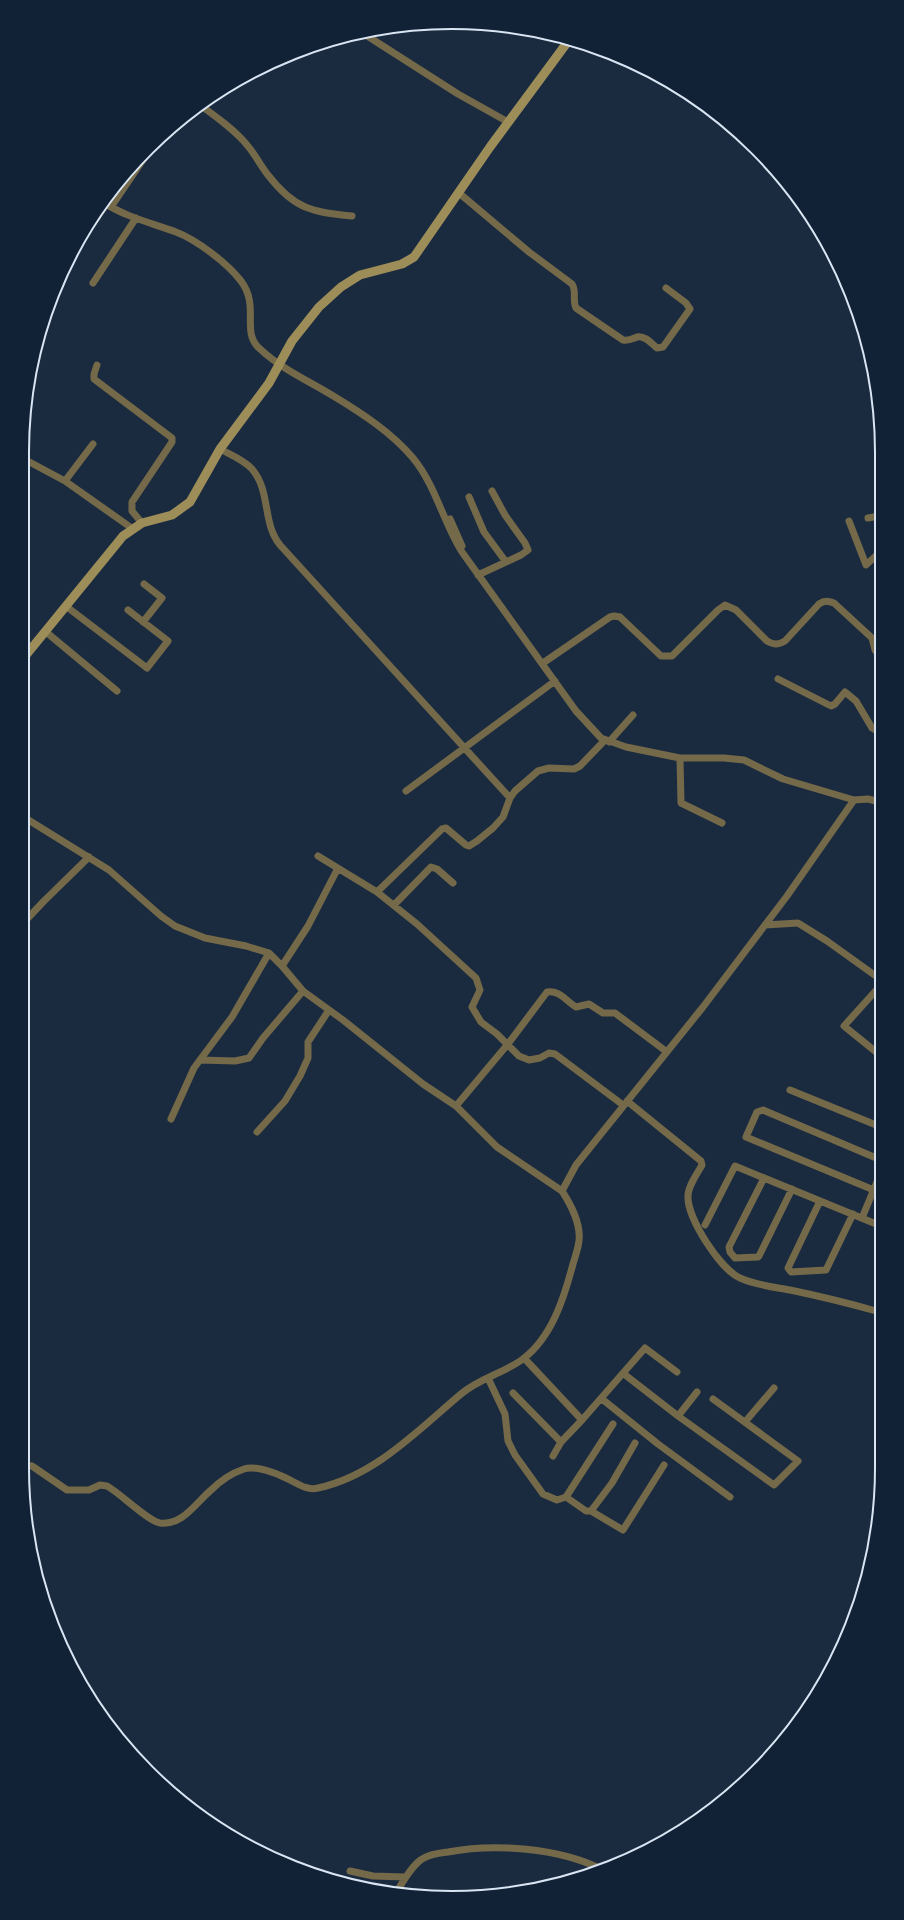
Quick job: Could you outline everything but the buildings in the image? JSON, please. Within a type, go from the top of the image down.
[{"type":"street","points":[[369,37],[458,94],[508,122]]},
{"type":"street","points":[[29,652],[120,540],[142,523],[172,515],[186,506],[193,497],[220,449],[269,383],[292,341],[309,318],[341,287],[367,272],[402,264],[414,257],[508,122],[566,44]]},
{"type":"street","points":[[205,109],[240,137],[268,175],[293,201],[313,211],[352,216]]},
{"type":"street","points":[[459,194],[529,252],[572,284],[574,288],[574,303],[576,308],[623,340],[639,337],[646,339],[657,348],[663,348],[690,309],[686,302],[666,288]]},
{"type":"street","points":[[108,205],[190,239],[233,273],[241,281],[250,300],[251,340],[258,348],[280,365],[372,422],[404,448],[421,468],[430,483],[454,539],[576,711],[594,732],[607,741],[680,758],[724,758],[744,760],[783,779],[854,800],[875,801]]},
{"type":"street","points":[[93,283],[136,218]]},
{"type":"street","points":[[97,365],[94,379],[171,436],[172,440],[152,474],[132,502],[132,511],[142,523]]},
{"type":"street","points":[[65,481],[93,444]]},
{"type":"street","points":[[220,449],[244,462],[255,472],[264,494],[271,530],[280,545],[510,798]]},
{"type":"street","points":[[29,462],[65,481],[133,529]]},
{"type":"street","points":[[479,574],[528,552],[528,549],[505,515],[492,491]]},
{"type":"street","points":[[469,497],[484,532],[506,562]]},
{"type":"street","points":[[868,518],[875,517]]},
{"type":"street","points":[[450,519],[462,545],[479,574]]},
{"type":"street","points":[[849,521],[866,565],[875,557]]},
{"type":"street","points":[[143,622],[162,598],[144,584]]},
{"type":"street","points":[[543,663],[610,617],[614,616],[620,617],[662,656],[672,656],[724,605],[736,610],[767,641],[774,644],[779,644],[785,641],[823,601],[834,603],[872,638],[875,650]]},
{"type":"street","points":[[67,607],[147,668],[168,641],[128,610]]},
{"type":"street","points":[[46,632],[116,691]]},
{"type":"street","points":[[778,679],[830,706],[835,704],[845,692],[856,701],[872,728],[875,730]]},
{"type":"street","points":[[406,791],[555,681]]},
{"type":"street","points":[[377,892],[442,829],[446,828],[466,845],[477,841],[503,817],[510,798],[515,791],[538,771],[549,768],[574,769],[580,766],[633,715]]},
{"type":"street","points":[[680,758],[681,804],[722,823]]},
{"type":"street","points":[[562,1190],[576,1166],[667,1052],[765,925],[854,800]]},
{"type":"street","points":[[29,821],[109,870],[160,916],[175,926],[205,938],[246,946],[269,953],[303,990],[424,1084],[456,1106],[497,1147],[562,1190],[574,1212],[580,1240],[569,1280],[549,1330],[524,1358],[505,1371],[469,1387],[372,1467],[328,1486],[312,1489],[299,1485],[285,1477],[256,1468],[247,1468],[236,1472],[209,1491],[184,1516],[172,1522],[157,1522],[107,1486],[100,1485],[88,1490],[67,1490],[32,1466],[29,1466]]},
{"type":"street","points":[[318,856],[377,892],[394,905],[476,978],[480,990],[472,1007],[481,1022],[508,1044],[519,1056],[529,1060],[540,1058],[549,1053],[555,1054],[625,1103],[701,1162],[702,1165],[688,1191],[688,1205],[702,1236],[734,1276],[753,1283],[832,1299],[875,1311]]},
{"type":"street","points":[[29,917],[89,857]]},
{"type":"street","points":[[394,905],[431,867],[437,869],[453,883]]},
{"type":"street","points":[[282,966],[308,926],[338,868]]},
{"type":"street","points":[[765,925],[798,923],[827,941],[875,975]]},
{"type":"street","points":[[171,1119],[189,1078],[200,1060],[232,1017],[269,953]]},
{"type":"street","points":[[200,1060],[235,1061],[249,1058],[263,1038],[303,990]]},
{"type":"street","points":[[875,991],[845,1024],[844,1027],[875,1051]]},
{"type":"street","points":[[456,1106],[508,1044],[547,992],[560,994],[576,1007],[589,1004],[603,1013],[615,1013],[667,1052]]},
{"type":"street","points":[[257,1132],[285,1101],[300,1076],[307,1060],[308,1042],[329,1010]]},
{"type":"street","points":[[790,1090],[875,1125]]},
{"type":"street","points":[[873,1190],[746,1137],[757,1112],[763,1110],[875,1157]]},
{"type":"street","points":[[706,1225],[735,1166],[875,1223]]},
{"type":"street","points":[[764,1178],[729,1247],[730,1252],[735,1258],[759,1256],[792,1189]]},
{"type":"street","points":[[862,1218],[875,1186]]},
{"type":"street","points":[[820,1201],[788,1268],[791,1272],[826,1270],[853,1214]]},
{"type":"street","points":[[553,1456],[561,1442],[602,1399],[645,1348],[677,1372]]},
{"type":"street","points":[[524,1358],[582,1420]]},
{"type":"street","points":[[624,1374],[678,1416],[774,1484],[798,1461],[713,1399]]},
{"type":"street","points":[[488,1378],[506,1417],[508,1441],[515,1455],[543,1494],[556,1500],[566,1497],[613,1424]]},
{"type":"street","points":[[745,1422],[774,1388]]},
{"type":"street","points":[[678,1416],[698,1392]]},
{"type":"street","points":[[513,1393],[561,1442]]},
{"type":"street","points":[[602,1399],[658,1444],[730,1497]]},
{"type":"street","points":[[591,1511],[612,1483],[635,1443]]},
{"type":"street","points":[[566,1497],[586,1511],[591,1511],[623,1530],[664,1466]]},
{"type":"street","points":[[399,1887],[405,1877],[424,1858],[465,1849],[492,1847],[579,1859],[595,1866]]},
{"type":"street","points":[[350,1871],[374,1876],[405,1877]]}]
